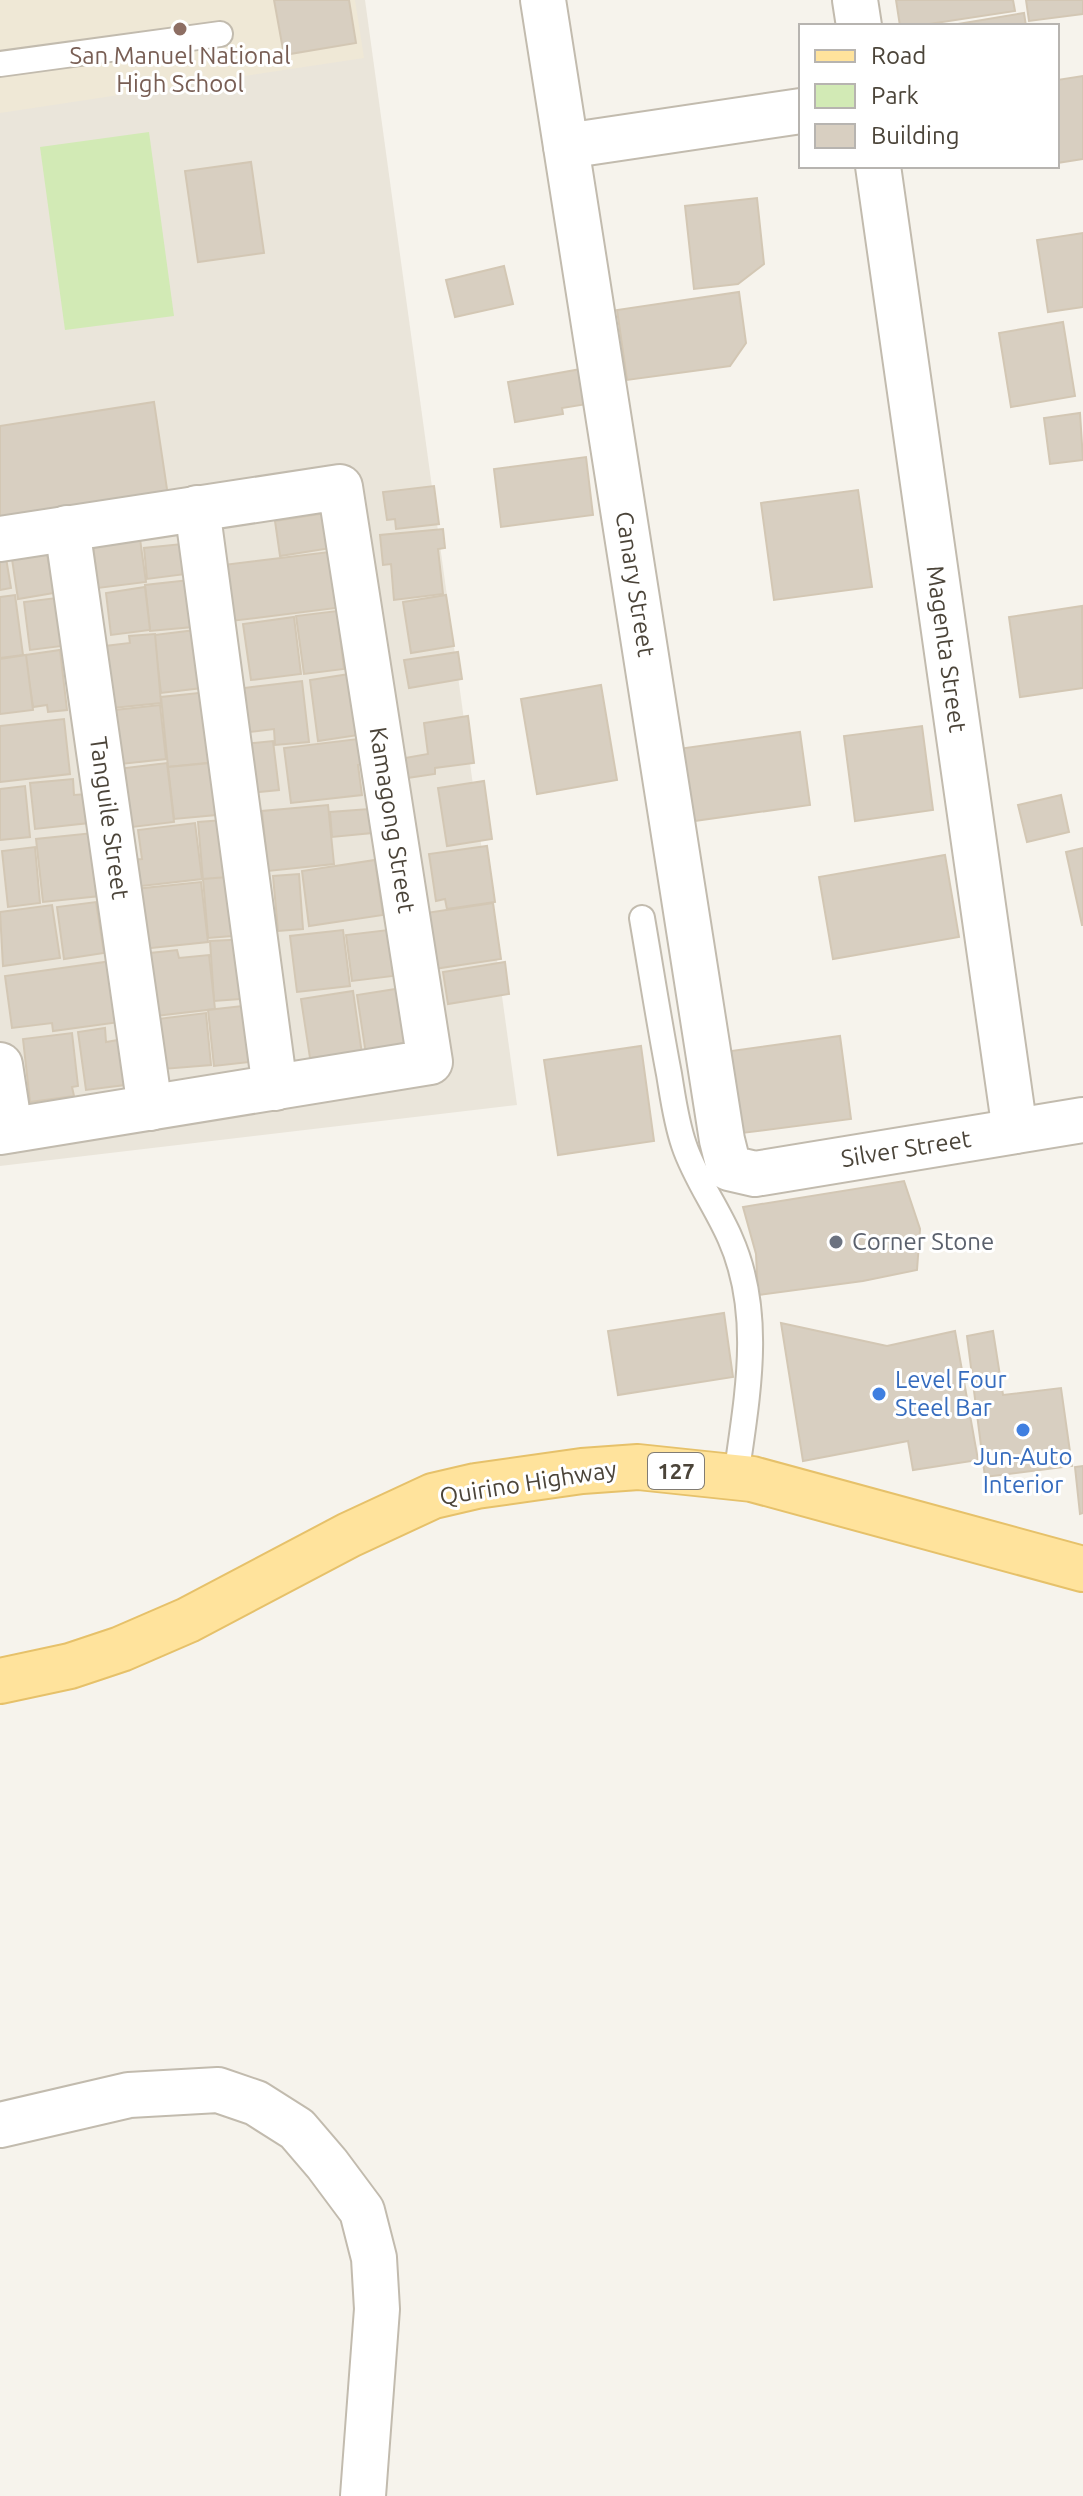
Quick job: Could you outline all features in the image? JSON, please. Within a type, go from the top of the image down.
[{"type":"main road","name":"Quirino Highway","points":[[0,1681],[70,1666],[121,1649],[188,1620],[349,1535],[433,1496],[582,1471],[638,1467],[752,1479],[1083,1569]]},
{"type":"street","name":"Canary Street","points":[[543,0],[719,1124],[729,1168]]},
{"type":"street","points":[[855,0],[859,24]]},
{"type":"street","points":[[566,146],[799,111]]},
{"type":"street","name":"Magenta Street","points":[[878,168],[1015,1131]]},
{"type":"street","name":"Kamagong Street","points":[[0,539],[340,487],[430,1062],[5,1131]]},
{"type":"street","points":[[197,508],[275,1088]]},
{"type":"street","name":"Tanguile Street","points":[[67,528],[150,1108]]},
{"type":"street","points":[[0,1065],[5,1131]]},
{"type":"street","name":"Silver Street","points":[[729,1168],[755,1174],[1083,1120]]},
{"type":"street","points":[[0,2125],[129,2095],[218,2090],[256,2103],[297,2129],[362,2211],[374,2258],[377,2309],[363,2496]]},
{"type":"lane","points":[[0,64],[220,34]]},
{"type":"lane","points":[[642,918],[682,1137],[691,1164],[730,1236],[741,1265],[747,1295],[750,1318],[749,1385],[736,1477]]},
{"type":"shaded area","points":[[0,0],[365,0],[517,1105],[0,1166]]},
{"type":"shaded area","name":"San Manuel National High School","points":[[0,0],[355,0],[364,58],[0,113]]},
{"type":"green space","points":[[149,132],[174,316],[65,330],[40,147]]},
{"type":"building","points":[[274,0],[349,0],[356,43],[284,55]]},
{"type":"building","points":[[896,0],[1013,0],[1015,11],[929,24],[900,24]]},
{"type":"building","points":[[1026,0],[1083,0],[1083,14],[1029,21]]},
{"type":"building","points":[[1024,13],[1026,24],[958,24]]},
{"type":"building","points":[[1083,76],[1083,159],[1059,163],[1059,80]]},
{"type":"building","points":[[251,162],[264,253],[198,262],[185,171]]},
{"type":"building","points":[[757,198],[764,264],[738,284],[694,289],[685,206]]},
{"type":"building","points":[[1083,233],[1083,307],[1048,312],[1037,240]]},
{"type":"building","points":[[504,266],[513,304],[455,317],[446,280]]},
{"type":"building","points":[[739,292],[746,343],[730,366],[627,380],[617,310]]},
{"type":"building","points":[[1063,322],[1075,396],[1011,407],[999,333]]},
{"type":"building","points":[[581,369],[587,404],[562,408],[563,414],[515,422],[508,382]]},
{"type":"building","points":[[154,402],[168,496],[0,522],[0,426]]},
{"type":"building","points":[[1080,413],[1083,460],[1050,464],[1044,418]]},
{"type":"building","points":[[586,457],[593,515],[501,527],[494,469]]},
{"type":"building","points":[[434,486],[439,524],[396,529],[395,519],[387,520],[383,492]]},
{"type":"building","points":[[858,490],[872,587],[774,600],[761,503]]},
{"type":"building","points":[[326,513],[331,548],[280,556],[275,521]]},
{"type":"building","points":[[443,529],[445,548],[438,549],[443,594],[394,600],[391,564],[383,565],[380,535]]},
{"type":"building","points":[[140,539],[146,582],[98,588],[93,545]]},
{"type":"building","points":[[182,544],[186,574],[147,579],[144,548]]},
{"type":"building","points":[[337,551],[344,607],[231,621],[223,565]]},
{"type":"building","points":[[47,554],[54,593],[18,599],[12,559]]},
{"type":"building","points":[[6,558],[11,588],[0,590],[0,559]]},
{"type":"building","points":[[189,580],[193,627],[150,631],[145,585]]},
{"type":"building","points":[[145,587],[150,630],[111,635],[106,593]]},
{"type":"building","points":[[15,595],[23,655],[0,658],[0,597]]},
{"type":"building","points":[[446,595],[454,646],[411,653],[403,602]]},
{"type":"building","points":[[56,598],[62,646],[30,650],[24,602]]},
{"type":"building","points":[[1082,606],[1083,688],[1020,697],[1009,617]]},
{"type":"building","points":[[337,611],[344,669],[304,674],[296,616]]},
{"type":"building","points":[[294,617],[301,674],[251,680],[243,624]]},
{"type":"building","points":[[204,629],[202,688],[161,693],[154,635]]},
{"type":"building","points":[[155,634],[161,703],[103,709],[97,647],[130,643],[129,636]]},
{"type":"building","points":[[60,650],[67,710],[48,712],[47,705],[33,707],[25,655]]},
{"type":"building","points":[[458,652],[462,679],[409,688],[404,660]]},
{"type":"building","points":[[26,655],[33,710],[0,714],[0,659]]},
{"type":"building","points":[[356,673],[365,734],[318,741],[310,680]]},
{"type":"building","points":[[302,681],[309,742],[275,745],[274,729],[241,733],[236,689]]},
{"type":"building","points":[[601,685],[617,780],[537,794],[521,699]]},
{"type":"building","points":[[208,692],[216,762],[168,767],[161,697]]},
{"type":"building","points":[[160,705],[166,759],[121,764],[115,710]]},
{"type":"building","points":[[468,716],[474,763],[435,768],[435,774],[407,778],[405,758],[428,754],[424,723]]},
{"type":"building","points":[[64,719],[70,774],[0,782],[0,726]]},
{"type":"building","points":[[922,726],[933,810],[855,821],[844,736]]},
{"type":"building","points":[[800,732],[810,805],[687,822],[678,749]]},
{"type":"building","points":[[366,738],[369,763],[358,765],[362,795],[291,803],[284,748]]},
{"type":"building","points":[[273,741],[279,790],[250,793],[244,744]]},
{"type":"building","points":[[221,762],[227,814],[174,819],[168,767]]},
{"type":"building","points":[[167,763],[174,822],[124,828],[117,769]]},
{"type":"building","points":[[73,779],[74,795],[87,794],[89,823],[35,829],[30,783]]},
{"type":"building","points":[[484,781],[492,839],[447,846],[438,788]]},
{"type":"building","points":[[25,786],[30,837],[0,840],[0,789]]},
{"type":"building","points":[[1061,795],[1069,832],[1027,842],[1018,805]]},
{"type":"building","points":[[328,805],[334,864],[268,871],[262,811]]},
{"type":"building","points":[[369,809],[372,833],[332,837],[330,812]]},
{"type":"building","points":[[224,820],[236,877],[203,880],[198,822]]},
{"type":"building","points":[[195,823],[202,879],[133,887],[130,860],[142,859],[138,830]]},
{"type":"building","points":[[93,833],[100,896],[43,902],[36,839]]},
{"type":"building","points":[[487,846],[495,902],[447,909],[445,899],[436,901],[429,854]]},
{"type":"building","points":[[35,847],[40,903],[8,907],[2,851]]},
{"type":"building","points":[[1083,848],[1083,925],[1082,925],[1066,852]]},
{"type":"building","points":[[945,855],[959,937],[833,959],[819,877]]},
{"type":"building","points":[[375,860],[383,915],[309,926],[302,871]]},
{"type":"building","points":[[299,874],[303,929],[278,931],[273,876]]},
{"type":"building","points":[[240,876],[245,935],[208,938],[203,879]]},
{"type":"building","points":[[201,882],[208,942],[142,949],[135,889]]},
{"type":"building","points":[[96,902],[104,953],[64,959],[57,907]]},
{"type":"building","points":[[493,903],[501,959],[434,969],[426,913]]},
{"type":"building","points":[[52,905],[60,958],[3,966],[0,912]]},
{"type":"building","points":[[343,930],[350,986],[297,992],[290,936]]},
{"type":"building","points":[[388,930],[393,976],[352,981],[346,935]]},
{"type":"building","points":[[250,939],[254,998],[214,1001],[210,941]]},
{"type":"building","points":[[177,950],[179,958],[209,955],[215,1009],[147,1017],[141,954]]},
{"type":"building","points":[[112,961],[120,1022],[53,1031],[52,1023],[12,1028],[5,976]]},
{"type":"building","points":[[505,962],[509,994],[448,1004],[443,972]]},
{"type":"building","points":[[402,988],[410,1043],[367,1061],[357,995]]},
{"type":"building","points":[[353,991],[363,1061],[335,1065],[333,1055],[310,1058],[301,999]]},
{"type":"building","points":[[251,1005],[258,1061],[214,1066],[208,1010]]},
{"type":"building","points":[[206,1013],[211,1065],[163,1069],[158,1019]]},
{"type":"building","points":[[105,1028],[106,1042],[124,1039],[125,1085],[86,1090],[78,1032]]},
{"type":"building","points":[[72,1033],[78,1086],[72,1087],[74,1096],[30,1102],[23,1039]]},
{"type":"building","points":[[840,1036],[851,1119],[742,1133],[731,1051]]},
{"type":"building","points":[[641,1046],[654,1141],[558,1155],[544,1060]]},
{"type":"building","name":"Corner Stone","points":[[904,1181],[920,1229],[917,1270],[863,1281],[758,1295],[756,1254],[743,1207]]},
{"type":"building","points":[[724,1313],[733,1377],[618,1395],[608,1331]]},
{"type":"building","name":"Level Four Steel Bar","points":[[781,1323],[887,1346],[955,1331],[978,1460],[913,1470],[908,1441],[803,1461]]},
{"type":"building","name":"Jun-Auto Interior","points":[[993,1331],[1003,1395],[1061,1388],[1072,1466],[985,1477],[967,1336]]},
{"type":"building","points":[[1083,1466],[1083,1513],[1080,1514],[1075,1467]]},
{"type":"place","name":"San Manuel National High School","points":[[180,29]]},
{"type":"place","name":"Corner Stone","points":[[836,1242]]},
{"type":"place","name":"Level Four Steel Bar","points":[[879,1394]]},
{"type":"place","name":"Jun-Auto Interior","points":[[1023,1430]]}]
